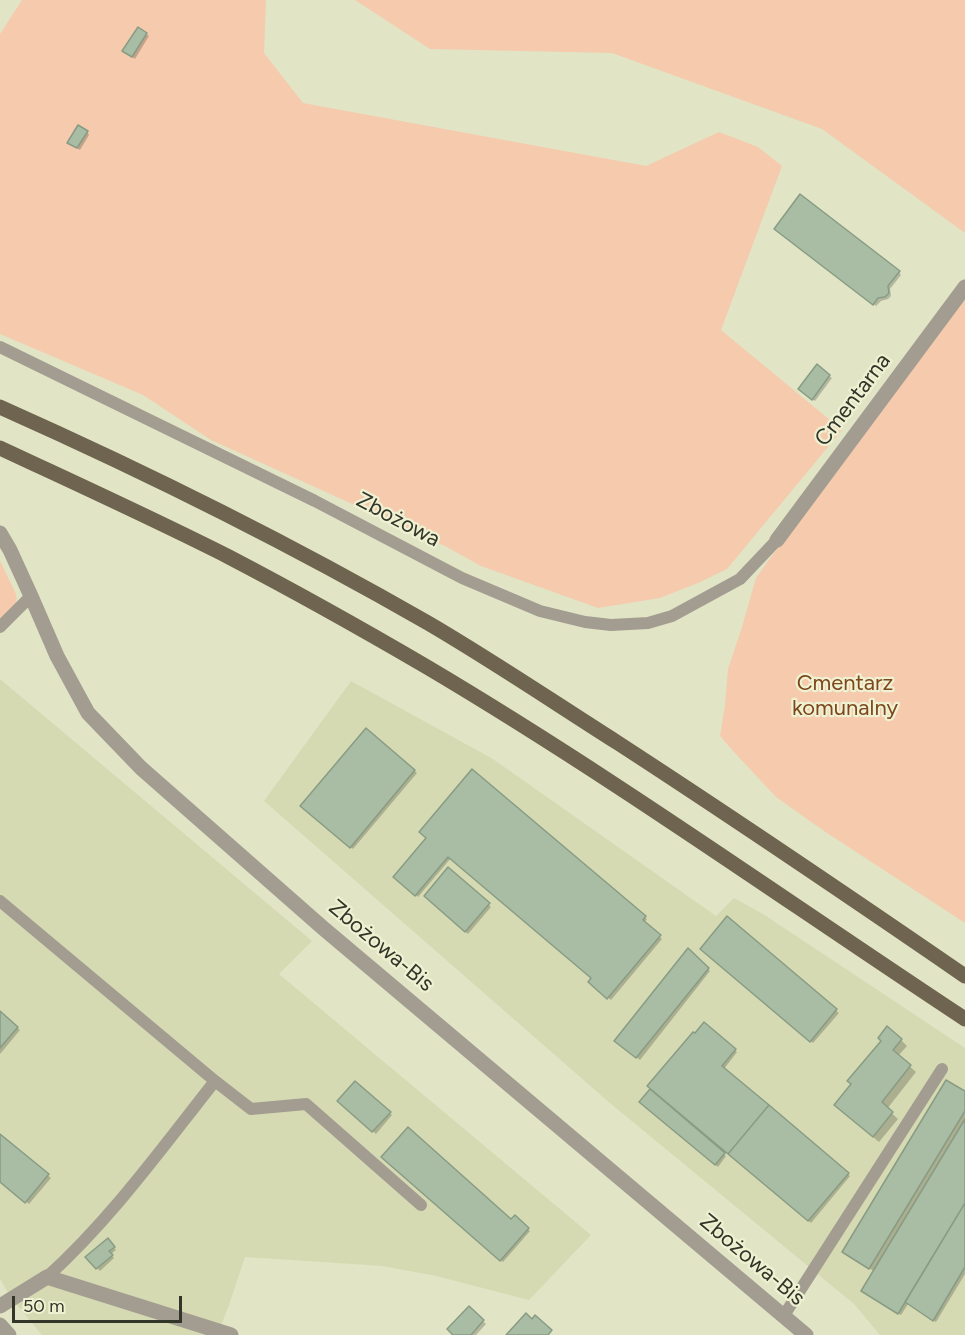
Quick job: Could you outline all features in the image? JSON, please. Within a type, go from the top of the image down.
[{"type":"main road","points":[[0,407],[235,518],[430,625],[638,756],[965,976]]},
{"type":"main road","points":[[0,448],[229,557],[428,667],[658,814],[965,1019]]},
{"type":"street","name":"Cmentarna","points":[[777,540],[965,287]]},
{"type":"street","name":"Zbożowa-Bis","points":[[0,533],[10,550],[57,656],[88,713],[141,768],[332,935],[806,1335]]},
{"type":"street","points":[[0,1306],[47,1277],[231,1335]]},
{"type":"street","points":[[0,1325],[9,1335]]},
{"type":"lane","name":"Zbożowa","points":[[0,347],[315,501],[462,578],[540,611],[585,622],[611,625],[648,623],[672,616],[740,579],[777,540]]},
{"type":"lane","points":[[0,627],[31,596]]},
{"type":"lane","points":[[0,901],[251,1109],[306,1104],[422,1205]]},
{"type":"lane","points":[[783,1317],[942,1069]]},
{"type":"lane","points":[[47,1277],[94,1232],[215,1081]]},
{"type":"shaded area","points":[[0,679],[312,941],[279,974],[591,1235],[529,1300],[436,1276],[382,1266],[245,1257],[219,1331],[231,1335],[42,1335],[12,1299],[0,1279]]},
{"type":"shaded area","points":[[351,681],[493,759],[716,916],[734,898],[763,914],[965,1048],[965,1335],[880,1335],[854,1304],[611,1104],[264,801]]},
{"type":"green space","points":[[22,0],[266,0],[264,53],[303,103],[646,166],[719,132],[758,147],[782,166],[721,330],[842,430],[727,569],[660,598],[598,608],[481,566],[445,546],[211,440],[143,395],[0,334],[0,34]]},
{"type":"green space","points":[[355,0],[965,0],[965,233],[822,129],[612,53],[430,49]]},
{"type":"green space","name":"Cmentarz komunalny","points":[[965,287],[965,923],[776,797],[720,736],[728,669],[756,578]]},
{"type":"green space","points":[[0,561],[16,594],[17,605],[0,619]]},
{"type":"building","points":[[138,27],[147,33],[132,57],[122,51]]},
{"type":"building","points":[[78,125],[88,131],[77,148],[67,143]]},
{"type":"building","points":[[800,194],[900,271],[888,286],[889,293],[885,297],[878,298],[873,305],[774,229]]},
{"type":"building","points":[[817,364],[830,375],[812,400],[798,389]]},
{"type":"building","points":[[366,728],[415,770],[350,848],[300,806]]},
{"type":"building","points":[[472,769],[646,916],[643,920],[661,935],[607,999],[588,982],[591,978],[448,857],[415,896],[393,877],[426,838],[419,832]]},
{"type":"building","points":[[448,867],[490,903],[465,932],[424,896]]},
{"type":"building","points":[[727,916],[837,1009],[810,1042],[700,949]]},
{"type":"building","points":[[688,948],[709,968],[636,1058],[614,1041]]},
{"type":"building","points":[[0,1011],[18,1027],[0,1048]]},
{"type":"building","points":[[704,1022],[736,1049],[722,1066],[769,1105],[728,1154],[647,1086]]},
{"type":"building","points":[[887,1026],[902,1039],[893,1050],[911,1065],[882,1102],[893,1112],[873,1137],[834,1105],[851,1084],[847,1081],[881,1041],[878,1038]]},
{"type":"building","points":[[946,1080],[965,1091],[965,1111],[869,1269],[842,1252]]},
{"type":"building","points":[[355,1081],[391,1112],[372,1132],[337,1101]]},
{"type":"building","points":[[650,1089],[725,1153],[715,1165],[639,1102]]},
{"type":"building","points":[[769,1105],[849,1173],[808,1221],[728,1154]]},
{"type":"building","points":[[965,1119],[965,1203],[898,1314],[861,1291]]},
{"type":"building","points":[[408,1127],[511,1219],[515,1215],[529,1228],[500,1261],[381,1157]]},
{"type":"building","points":[[0,1134],[49,1174],[25,1203],[0,1182]]},
{"type":"building","points":[[965,1203],[965,1267],[933,1321],[905,1302]]},
{"type":"building","points":[[108,1238],[115,1247],[109,1251],[113,1255],[96,1269],[85,1257]]},
{"type":"building","points":[[469,1306],[484,1320],[471,1335],[453,1335],[447,1329]]},
{"type":"building","points":[[526,1313],[532,1319],[535,1315],[552,1330],[548,1335],[506,1335]]}]
